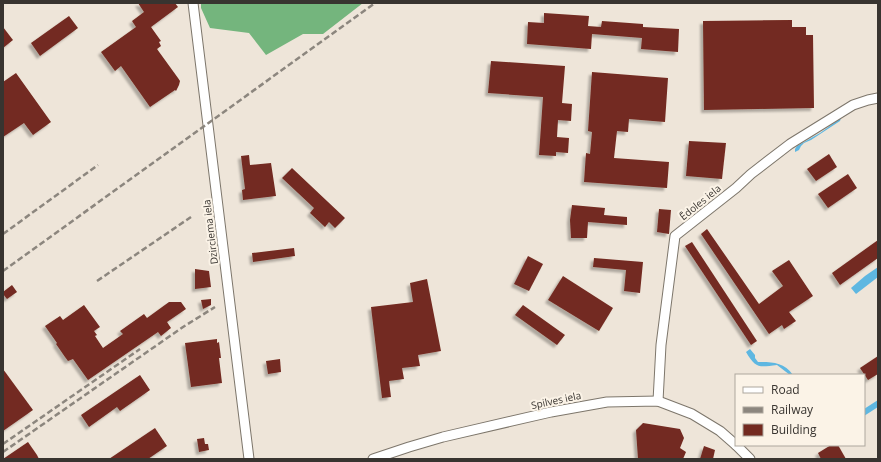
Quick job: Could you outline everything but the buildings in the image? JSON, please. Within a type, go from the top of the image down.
[{"type":"street","name":"Dzirciema iela","points":[[193,3],[249,459]]},
{"type":"street","name":"Ēdoles iela","points":[[658,401],[661,345],[675,236],[736,188],[750,174],[790,144],[853,104],[878,98]]},
{"type":"street","name":"Spilves iela","points":[[373,459],[443,437],[551,412],[607,402],[658,401],[692,414],[720,431],[735,444]]},
{"type":"street","name":"Spilves iela","points":[[737,446],[750,459]]},
{"type":"green space","points":[[201,3],[363,3],[323,34],[303,34],[266,55],[249,33],[210,28],[201,8]]},
{"type":"water","points":[[841,118],[840,121],[804,143],[799,150],[795,152],[797,146],[820,133]]},
{"type":"water","points":[[878,267],[878,277],[856,294],[851,288]]},
{"type":"water","points":[[750,349],[758,362],[782,365],[792,374],[789,374],[777,365],[758,366],[746,352]]},
{"type":"water","points":[[878,400],[878,407],[865,415],[865,408]]},
{"type":"railway","points":[[3,271],[375,3]]},
{"type":"railway","points":[[3,234],[98,165]]},
{"type":"railway","points":[[97,281],[191,217]]},
{"type":"railway","points":[[3,452],[183,327],[215,307]]},
{"type":"railway","points":[[3,444],[140,349]]}]
